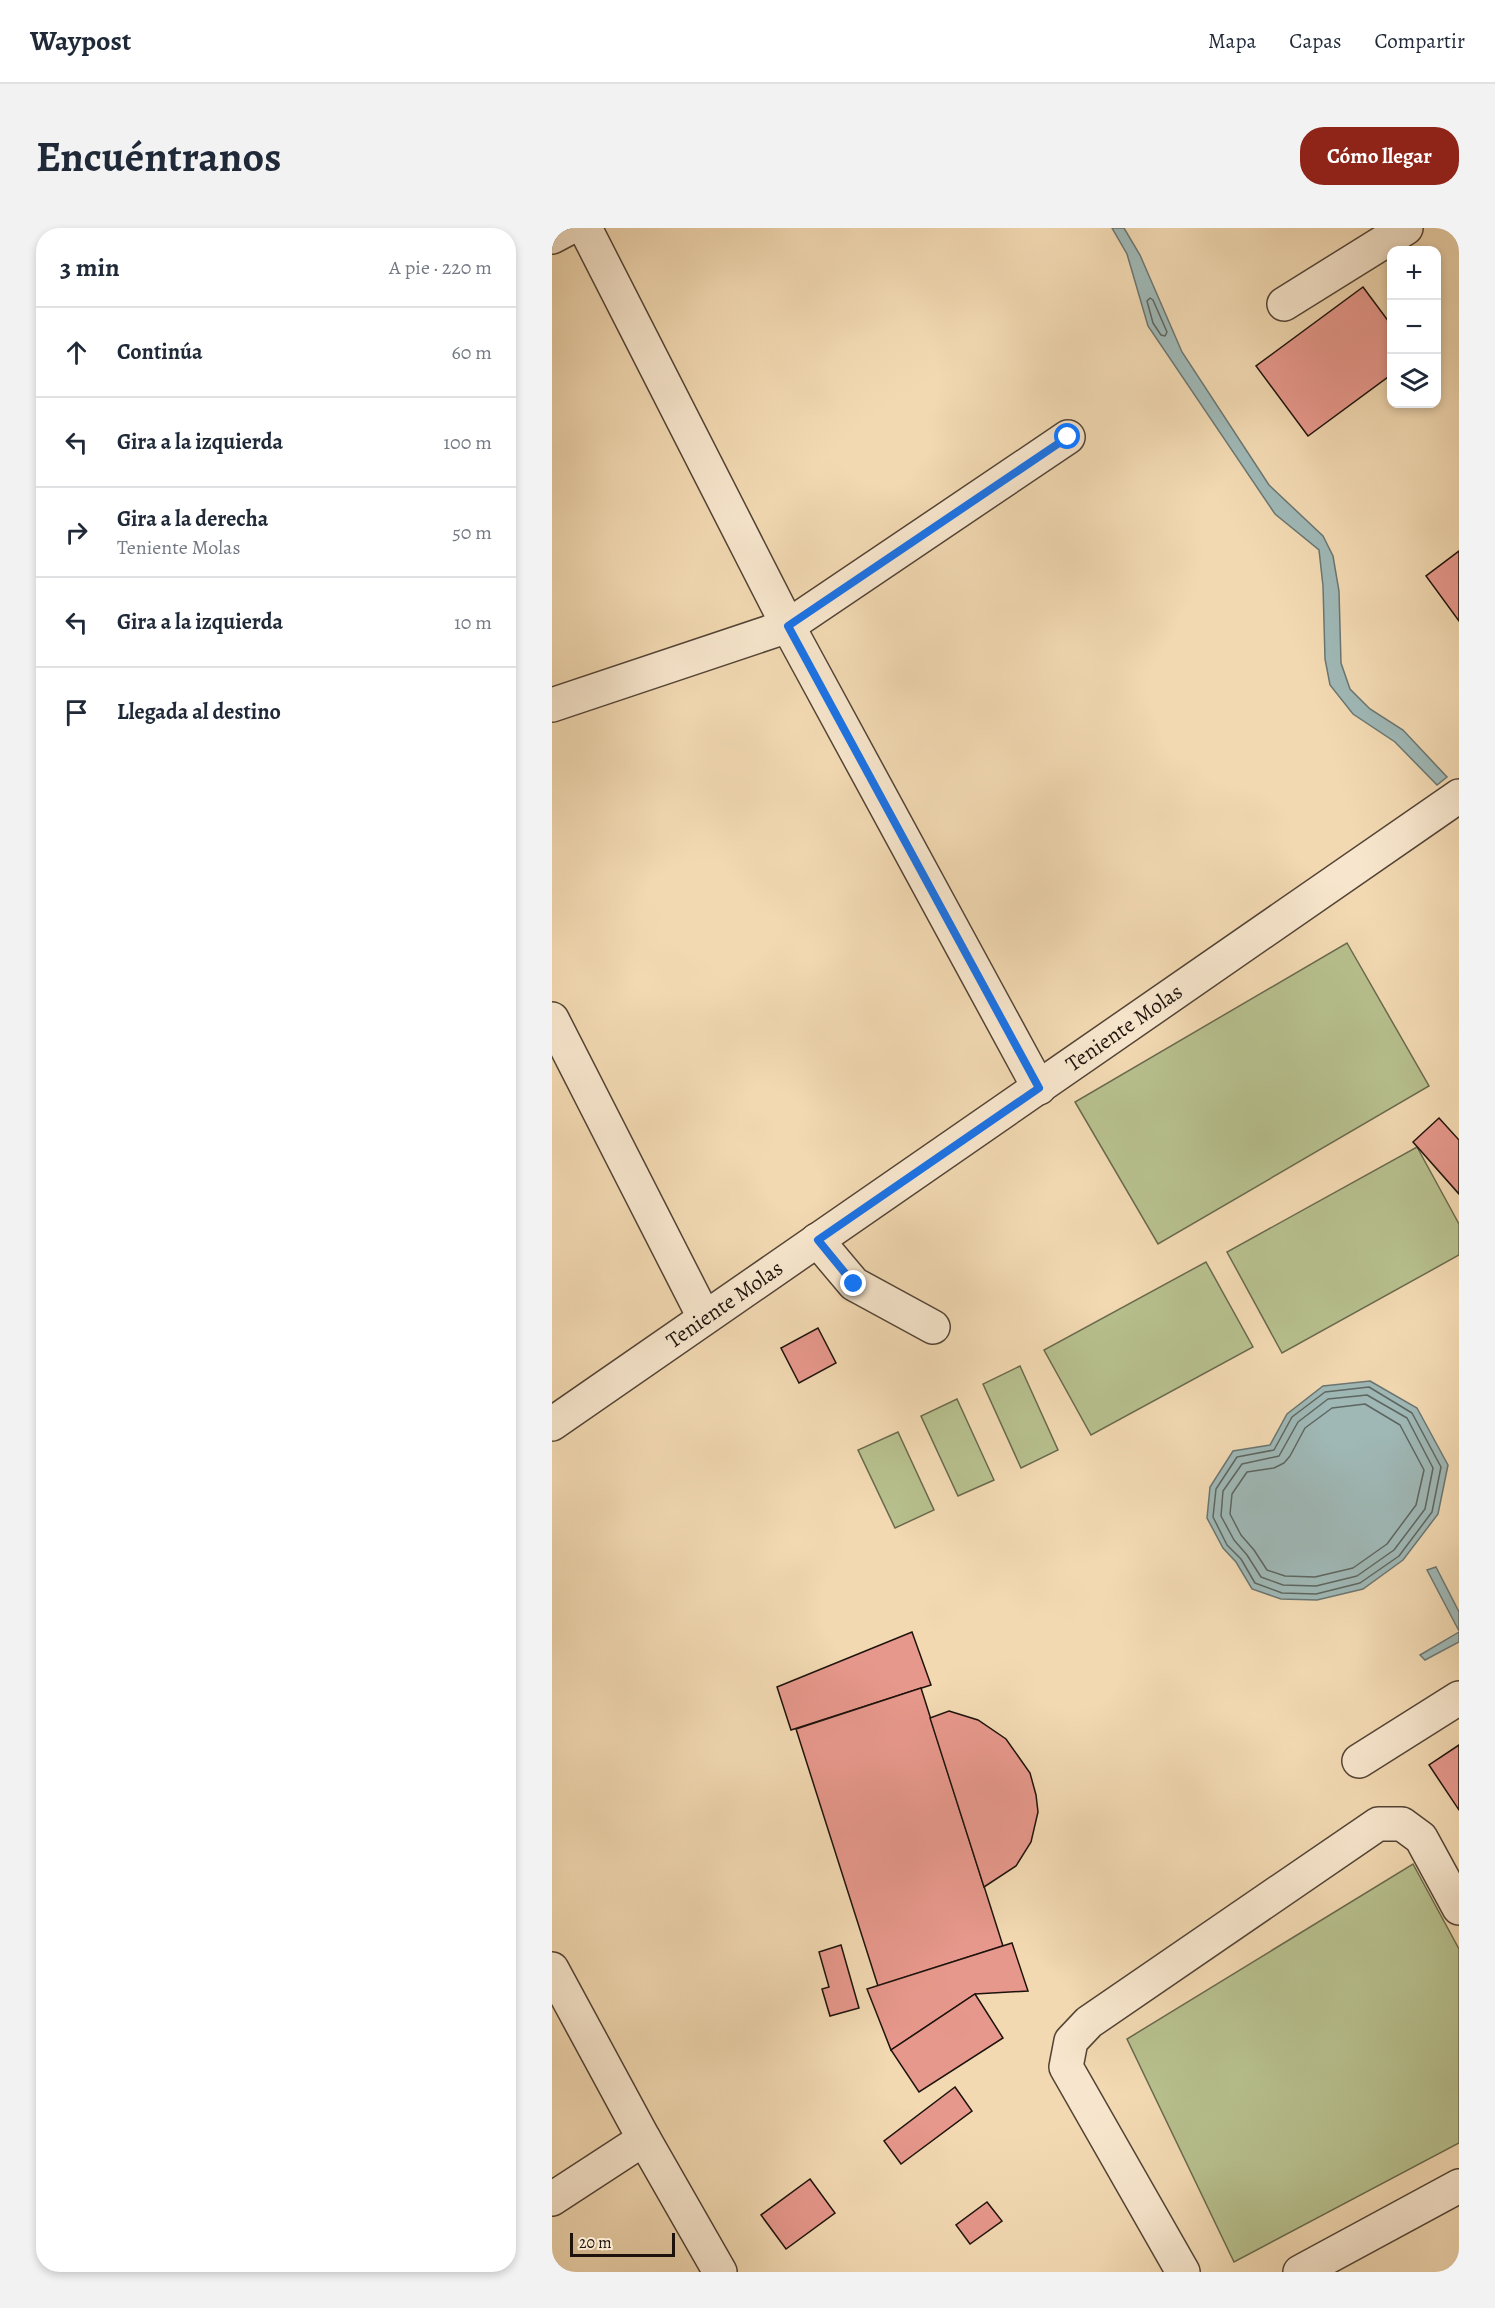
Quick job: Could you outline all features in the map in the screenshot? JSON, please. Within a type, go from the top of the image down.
[{"type":"street","points":[[552,237],[569,228]]},
{"type":"street","points":[[585,228],[788,626],[1039,1088]]},
{"type":"street","points":[[1284,304],[1406,228]]},
{"type":"street","points":[[552,705],[788,626],[1068,437]]},
{"type":"street","name":"Teniente Molas","points":[[552,1424],[1459,796]]},
{"type":"street","points":[[552,1019],[704,1317]]},
{"type":"street","points":[[818,1240],[854,1284],[933,1327]]},
{"type":"street","points":[[1359,1761],[1459,1698]]},
{"type":"street","points":[[1183,2272],[1066,2067],[1071,2041],[1089,2022],[1378,1824],[1402,1824],[1421,1838],[1459,1908]]},
{"type":"street","points":[[552,1969],[644,2139],[720,2272]]},
{"type":"street","points":[[552,2199],[644,2139]]},
{"type":"street","points":[[1300,2272],[1459,2186]]},
{"type":"green space","points":[[1347,943],[1429,1086],[1158,1244],[1075,1102]]},
{"type":"green space","points":[[1417,1147],[1459,1224],[1459,1255],[1282,1353],[1227,1252]]},
{"type":"green space","points":[[1206,1262],[1253,1347],[1091,1435],[1044,1350]]},
{"type":"green space","points":[[1020,1366],[1058,1450],[1021,1468],[983,1384]]},
{"type":"green space","points":[[957,1399],[994,1480],[958,1496],[921,1416]]},
{"type":"green space","points":[[898,1432],[934,1510],[895,1528],[858,1450]]},
{"type":"green space","points":[[1413,1864],[1459,1949],[1459,2143],[1234,2262],[1127,2039]]},
{"type":"water","points":[[1112,228],[1124,228],[1140,255],[1182,352],[1269,485],[1323,536],[1333,556],[1339,591],[1341,663],[1350,689],[1370,709],[1403,730],[1447,777],[1437,785],[1395,742],[1353,714],[1330,685],[1325,659],[1323,586],[1319,550],[1275,514],[1148,326],[1127,254]]},
{"type":"water","points":[[1370,1381],[1417,1408],[1448,1465],[1438,1514],[1403,1560],[1363,1589],[1317,1600],[1281,1599],[1252,1589],[1236,1562],[1223,1548],[1207,1518],[1210,1487],[1233,1451],[1270,1445],[1287,1414],[1323,1386]]},
{"type":"water","points":[[1436,1567],[1459,1612],[1459,1631],[1427,1570]]},
{"type":"water","points":[[1459,1632],[1459,1642],[1425,1660],[1420,1655]]},
{"type":"building","points":[[1363,287],[1387,319],[1387,378],[1308,436],[1256,366]]},
{"type":"building","points":[[1459,551],[1459,621],[1426,576]]},
{"type":"building","points":[[1439,1118],[1459,1140],[1459,1194],[1413,1142]]},
{"type":"building","points":[[818,1328],[836,1363],[799,1383],[781,1348]]},
{"type":"building","points":[[912,1632],[931,1685],[791,1730],[777,1687]]},
{"type":"building","points":[[921,1688],[1003,1946],[878,1986],[796,1729]]},
{"type":"building","points":[[949,1711],[978,1720],[1006,1739],[1030,1773],[1036,1795],[1038,1812],[1031,1842],[1016,1866],[984,1887],[930,1718]]},
{"type":"building","points":[[1459,1745],[1459,1810],[1429,1765]]},
{"type":"building","points":[[1012,1943],[1028,1991],[975,1994],[891,2050],[867,1989]]},
{"type":"building","points":[[841,1945],[859,2008],[830,2016],[822,1989],[829,1987],[819,1952]]},
{"type":"building","points":[[975,1994],[1003,2038],[919,2092],[891,2050]]},
{"type":"building","points":[[955,2087],[972,2111],[901,2164],[884,2141]]},
{"type":"building","points":[[810,2179],[835,2213],[786,2249],[761,2215]]},
{"type":"building","points":[[987,2202],[1002,2221],[970,2244],[956,2225]]},
{"type":"route","points":[[854,1284],[818,1240],[1039,1088],[788,626],[1068,437]]}]
